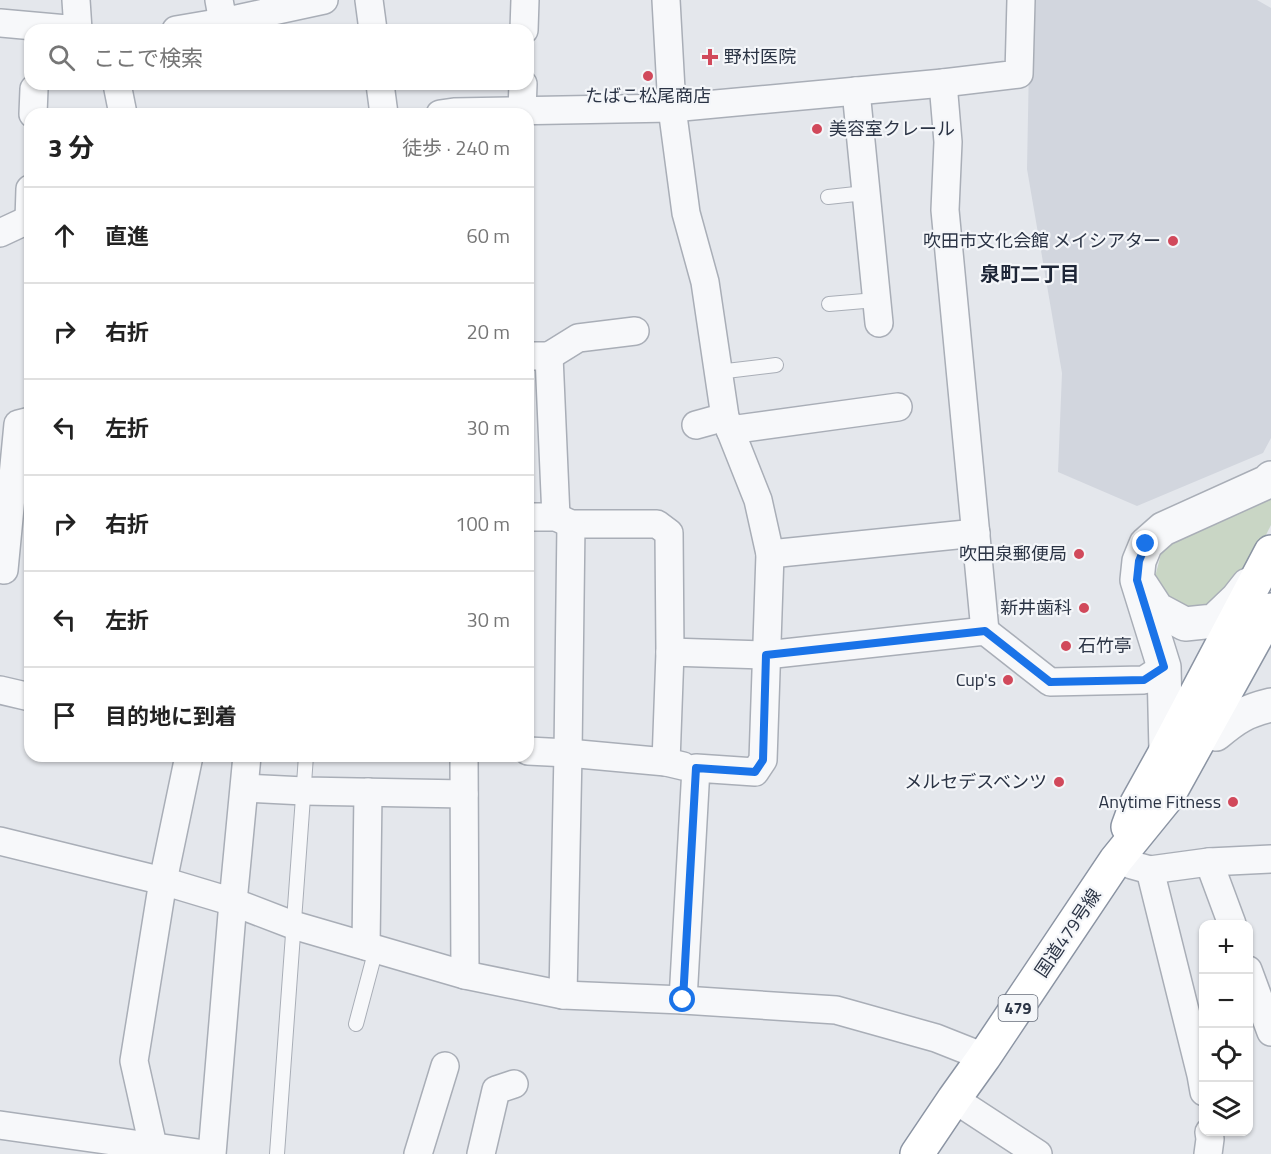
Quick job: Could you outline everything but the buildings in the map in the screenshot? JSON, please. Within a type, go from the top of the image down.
[{"type":"highway","name":"国道479号線","points":[[1116,860],[1136,805],[1269,557]]},
{"type":"highway","name":"国道479号線","points":[[917,1154],[1116,860],[1168,796],[1271,610]]},
{"type":"highway","name":"479","points":[[1168,796],[1216,734],[1271,640]]},
{"type":"street","points":[[76,0],[78,24]]},
{"type":"street","points":[[190,24],[221,11],[324,0]]},
{"type":"street","points":[[369,0],[372,24]]},
{"type":"street","points":[[524,24],[525,0]]},
{"type":"street","points":[[534,751],[755,772],[763,760],[770,554],[758,500],[728,423],[705,282],[686,213],[672,108],[666,0]]},
{"type":"street","points":[[534,111],[672,108],[1019,75],[1020,0]]},
{"type":"street","points":[[0,23],[24,25]]},
{"type":"street","points":[[943,83],[948,142],[945,210],[985,631]]},
{"type":"street","points":[[118,90],[122,108]]},
{"type":"street","points":[[381,90],[383,108]]},
{"type":"street","points":[[522,108],[523,90]]},
{"type":"street","points":[[856,91],[878,311]]},
{"type":"street","points":[[0,233],[24,221]]},
{"type":"street","points":[[563,996],[568,753],[563,520],[540,415],[539,356],[578,338],[635,331]]},
{"type":"street","points":[[696,425],[897,407]]},
{"type":"street","points":[[4,570],[16,425]]},
{"type":"street","points":[[1166,751],[1164,667],[1137,580],[1139,561],[1146,544],[1163,529],[1267,482],[1271,478]]},
{"type":"street","points":[[534,518],[657,524],[669,533],[670,652],[666,762]]},
{"type":"street","points":[[770,554],[976,533]]},
{"type":"street","points":[[1137,580],[1157,609],[1185,624],[1214,621],[1237,599],[1269,557]]},
{"type":"street","points":[[670,652],[766,655],[985,631],[1050,682],[1144,680],[1164,667]]},
{"type":"street","points":[[0,690],[24,696]]},
{"type":"street","points":[[1216,734],[1235,718],[1271,705]]},
{"type":"street","points":[[153,1146],[134,1061],[163,882],[188,762]]},
{"type":"street","points":[[212,1154],[246,762]]},
{"type":"street","points":[[464,762],[465,975]]},
{"type":"street","points":[[683,1000],[696,768]]},
{"type":"street","points":[[244,788],[464,794]]},
{"type":"street","points":[[368,792],[371,948]]},
{"type":"street","points":[[0,841],[233,902],[293,925],[465,975],[563,996],[683,1000],[836,1010],[936,1038],[984,1058]]},
{"type":"street","points":[[1116,860],[1150,870],[1209,862],[1271,859]]},
{"type":"street","points":[[1209,862],[1231,920]]},
{"type":"street","points":[[1150,870],[1202,1082]]},
{"type":"street","points":[[1249,974],[1271,1032]]},
{"type":"street","points":[[418,1154],[445,1066]]},
{"type":"street","points":[[481,1154],[496,1090],[514,1084]]},
{"type":"street","points":[[954,1099],[1038,1154]]},
{"type":"street","points":[[0,1125],[205,1154]]},
{"type":"street","points":[[1208,1154],[1210,1136]]},
{"type":"lane","points":[[828,197],[865,193]]},
{"type":"lane","points":[[829,304],[878,311]]},
{"type":"lane","points":[[718,372],[776,365]]},
{"type":"lane","points":[[277,1154],[306,762]]},
{"type":"lane","points":[[356,1024],[371,948]]},
{"type":"shaded area","name":"吹田市文化会館 メイシアター","points":[[1036,0],[1257,0],[1271,8],[1271,438],[1263,453],[1137,506],[1058,472],[1062,373],[1027,169],[1030,9]]},
{"type":"green space","points":[[1271,492],[1271,525],[1243,580],[1207,609],[1183,609],[1163,597],[1155,577],[1161,554],[1179,537]]},
{"type":"place","name":"野村医院","points":[[710,57]]},
{"type":"place","name":"たばこ松尾商店","points":[[648,76]]},
{"type":"place","name":"美容室クレール","points":[[817,129]]},
{"type":"place","name":"吹田市文化会館 メイシアター","points":[[1173,241]]},
{"type":"place","name":"吹田泉郵便局","points":[[1079,554]]},
{"type":"place","name":"新井歯科","points":[[1084,608]]},
{"type":"place","name":"石竹亭","points":[[1066,646]]},
{"type":"place","name":"Cup's","points":[[1008,680]]},
{"type":"place","name":"メルセデスベンツ","points":[[1059,782]]},
{"type":"place","name":"Anytime Fitness","points":[[1233,802]]},
{"type":"district","name":"泉町二丁目","points":[[1030,274]]},
{"type":"route","points":[[683,1000],[696,768],[755,772],[763,760],[766,655],[985,631],[1050,682],[1144,680],[1164,667],[1137,580],[1139,561],[1146,544]]}]
